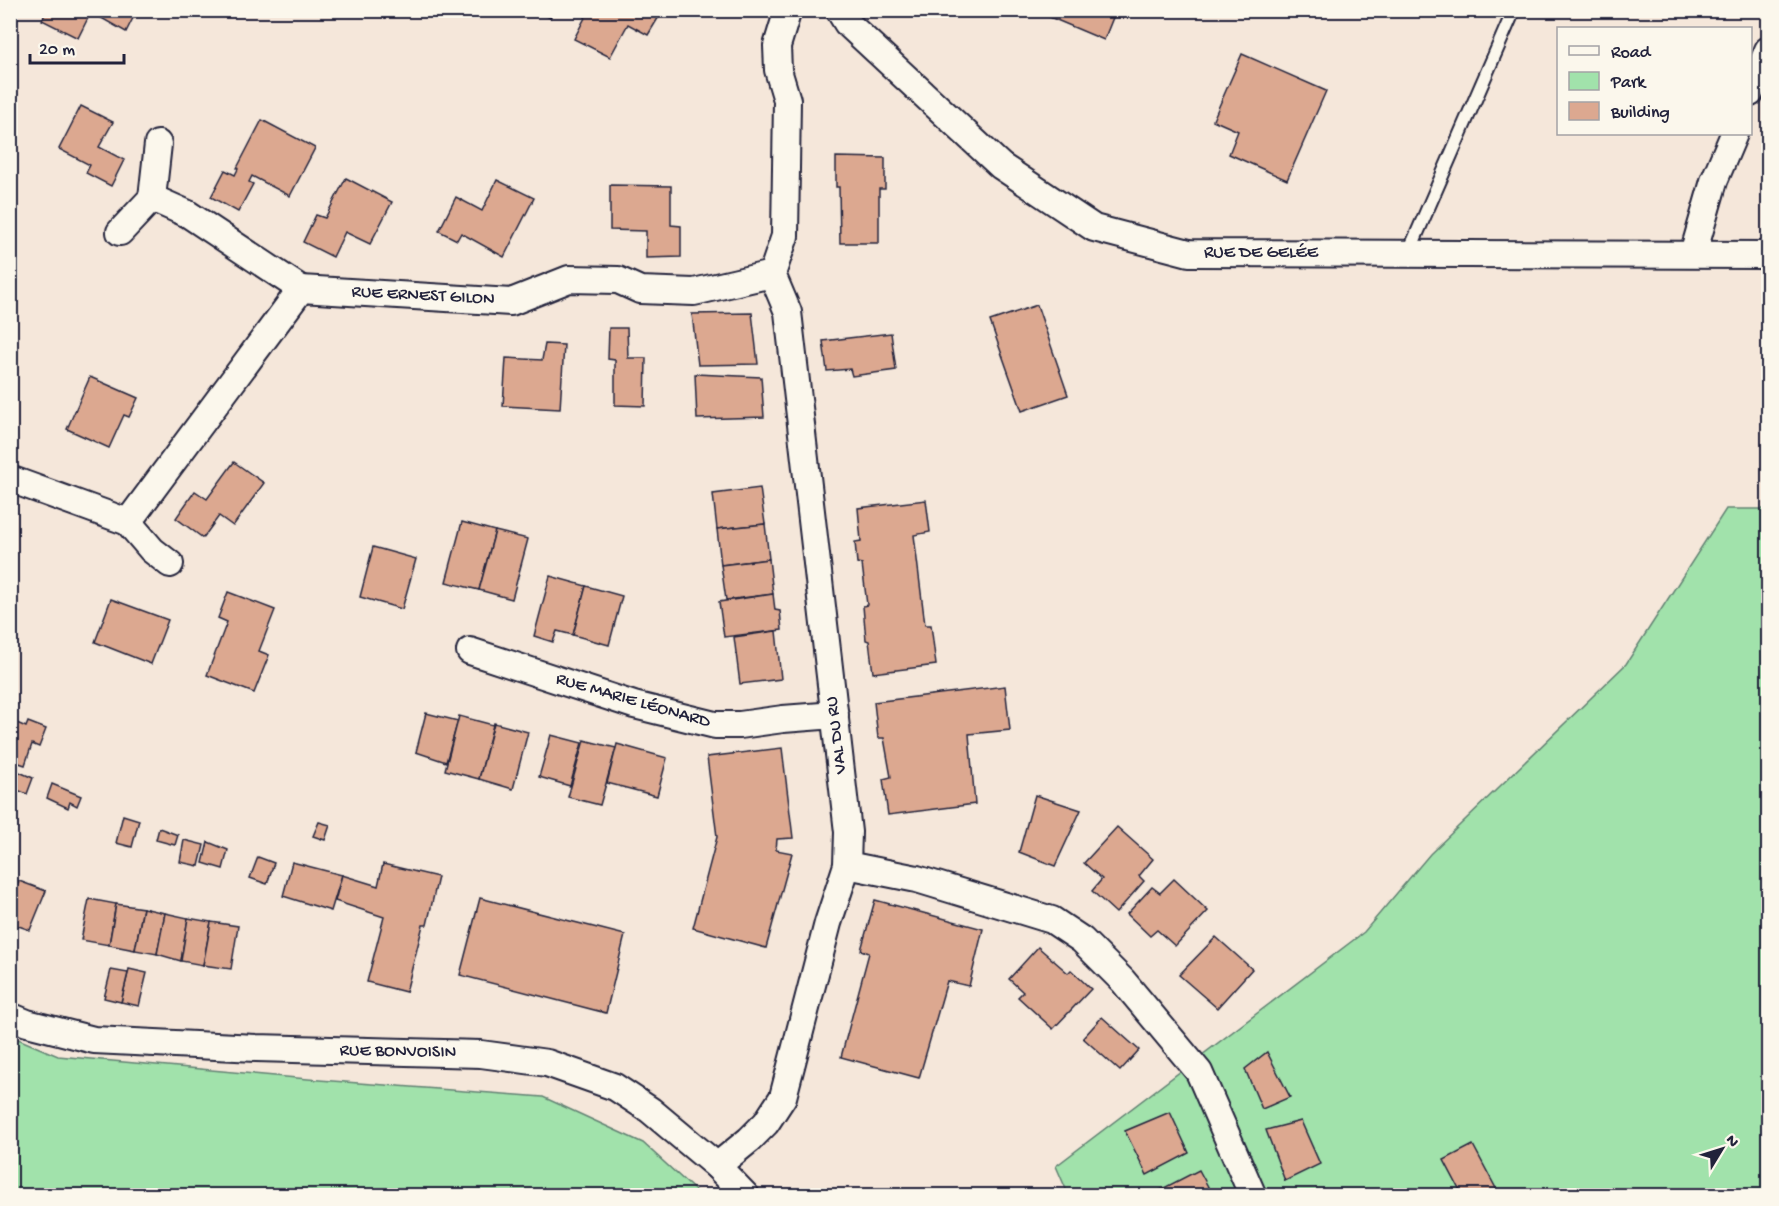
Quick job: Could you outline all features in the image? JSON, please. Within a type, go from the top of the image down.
[{"type":"street","points":[[772,273],[785,236],[787,100],[778,70],[777,46],[788,10]]},
{"type":"street","name":"RUE DE GELÉE","points":[[839,10],[847,23],[1000,166],[1094,228],[1189,253],[1768,255]]},
{"type":"street","points":[[1752,88],[1768,50]]},
{"type":"street","points":[[1693,254],[1714,181],[1734,135]]},
{"type":"street","points":[[120,232],[152,198],[158,144]]},
{"type":"street","points":[[128,522],[301,289],[188,214],[152,198]]},
{"type":"street","name":"RUE ERNEST GILON","points":[[301,289],[511,302],[569,279],[618,280],[640,290],[694,292],[772,273]]},
{"type":"street","name":"VAL DU RU","points":[[717,1166],[766,1123],[783,1097],[828,923],[847,865],[848,832],[788,312],[772,273]]},
{"type":"street","points":[[10,479],[128,522],[152,550],[170,564]]},
{"type":"street","name":"RUE MARIE LÉONARD","points":[[470,651],[634,705],[715,726],[835,715]]},
{"type":"street","points":[[847,865],[916,879],[1052,920],[1082,940],[1123,981],[1199,1072],[1253,1196]]},
{"type":"street","name":"RUE BONVOISIN","points":[[10,1016],[27,1023],[94,1040],[256,1048],[481,1054],[547,1063],[615,1087],[650,1110],[717,1166],[746,1196]]},
{"type":"lane","points":[[1408,254],[1514,10]]},
{"type":"green space","points":[[1726,509],[1768,509],[1768,1195],[1069,1196],[1056,1166],[1364,932],[1430,854],[1626,664]]},
{"type":"green space","points":[[11,1036],[58,1056],[319,1080],[543,1097],[643,1143],[700,1195],[11,1195]]},
{"type":"building","points":[[47,10],[137,10],[126,32],[91,12],[78,38],[42,20]]},
{"type":"building","points":[[536,10],[554,10],[550,18]]},
{"type":"building","points":[[589,10],[663,10],[648,35],[628,24],[610,57],[574,39]]},
{"type":"building","points":[[1033,10],[1116,10],[1104,40]]},
{"type":"building","points":[[1242,54],[1326,91],[1287,180],[1229,154],[1238,131],[1213,120]]},
{"type":"building","points":[[81,106],[113,122],[99,147],[124,160],[111,186],[86,173],[90,165],[59,149]]},
{"type":"building","points":[[262,120],[315,148],[290,196],[252,176],[249,182],[253,184],[238,212],[211,197],[225,170],[235,175]]},
{"type":"building","points":[[836,157],[885,158],[885,189],[879,189],[879,243],[840,243]]},
{"type":"building","points":[[346,178],[392,202],[370,244],[345,232],[333,257],[303,242],[316,215],[325,218]]},
{"type":"building","points":[[497,180],[534,198],[504,257],[461,233],[457,240],[439,231],[456,197],[482,211]]},
{"type":"building","points":[[610,185],[671,186],[671,225],[681,226],[681,257],[646,258],[646,231],[610,230]]},
{"type":"building","points":[[1037,305],[1068,395],[1022,411],[990,321]]},
{"type":"building","points":[[752,313],[758,364],[698,365],[692,314]]},
{"type":"building","points":[[609,328],[627,328],[628,358],[646,358],[645,406],[615,405],[615,360],[608,359]]},
{"type":"building","points":[[891,333],[896,370],[852,376],[850,369],[827,371],[823,341]]},
{"type":"building","points":[[545,344],[564,345],[560,409],[503,406],[506,358],[542,360]]},
{"type":"building","points":[[695,374],[761,377],[764,417],[697,419]]},
{"type":"building","points":[[90,377],[138,398],[129,417],[124,415],[109,448],[67,429]]},
{"type":"building","points":[[234,462],[264,483],[233,526],[219,516],[203,538],[176,518],[195,491],[207,499]]},
{"type":"building","points":[[760,488],[765,524],[717,529],[713,494]]},
{"type":"building","points":[[926,500],[930,532],[914,535],[925,625],[931,625],[936,665],[873,673],[869,641],[866,640],[863,606],[867,605],[862,564],[857,563],[855,542],[861,541],[858,508]]},
{"type":"building","points":[[462,522],[495,531],[479,590],[446,582]]},
{"type":"building","points":[[765,524],[769,559],[721,565],[717,529]]},
{"type":"building","points":[[495,531],[528,539],[512,599],[479,590]]},
{"type":"building","points":[[373,547],[416,559],[402,609],[360,597]]},
{"type":"building","points":[[769,559],[773,594],[726,600],[721,565]]},
{"type":"building","points":[[550,576],[586,586],[573,635],[557,631],[553,642],[534,636]]},
{"type":"building","points":[[586,586],[622,596],[609,645],[573,635]]},
{"type":"building","points":[[228,592],[275,610],[259,651],[269,655],[254,693],[207,675],[227,622],[218,618]]},
{"type":"building","points":[[773,594],[775,610],[780,611],[782,630],[724,637],[719,602]]},
{"type":"building","points":[[111,599],[168,620],[151,664],[95,642]]},
{"type":"building","points":[[776,631],[781,679],[740,684],[734,637]]},
{"type":"building","points":[[1005,686],[1010,730],[969,734],[975,804],[888,815],[883,779],[891,777],[884,738],[878,738],[874,702]]},
{"type":"building","points":[[426,713],[458,721],[446,762],[416,752]]},
{"type":"building","points":[[459,716],[493,725],[479,779],[445,770]]},
{"type":"building","points":[[28,722],[46,729],[39,747],[32,744],[25,765],[10,760],[10,740],[17,723],[26,727]]},
{"type":"building","points":[[494,723],[528,732],[513,789],[479,779]]},
{"type":"building","points":[[551,735],[582,743],[570,786],[539,777]]},
{"type":"building","points":[[584,740],[616,748],[600,805],[568,797]]},
{"type":"building","points":[[617,744],[667,758],[657,796],[607,783]]},
{"type":"building","points":[[782,748],[793,838],[777,839],[776,850],[792,853],[766,948],[693,928],[717,837],[707,757]]},
{"type":"building","points":[[10,768],[33,778],[27,794],[10,787]]},
{"type":"building","points":[[52,784],[81,796],[77,806],[70,802],[68,808],[47,798]]},
{"type":"building","points":[[1035,795],[1081,810],[1055,866],[1019,852]]},
{"type":"building","points":[[123,815],[139,820],[132,847],[116,843]]},
{"type":"building","points":[[319,822],[330,825],[325,840],[313,836]]},
{"type":"building","points":[[1117,827],[1153,859],[1139,876],[1144,881],[1116,913],[1092,891],[1102,879],[1084,863]]},
{"type":"building","points":[[159,828],[178,835],[175,845],[156,840]]},
{"type":"building","points":[[184,840],[204,845],[199,866],[180,862]]},
{"type":"building","points":[[208,842],[228,850],[223,869],[203,863]]},
{"type":"building","points":[[258,857],[274,863],[267,884],[250,878]]},
{"type":"building","points":[[292,862],[342,875],[331,911],[283,896]]},
{"type":"building","points":[[383,864],[438,877],[427,925],[423,925],[406,992],[367,982],[384,917],[335,901],[342,875],[378,886]]},
{"type":"building","points":[[10,878],[19,881],[10,904]]},
{"type":"building","points":[[1174,879],[1208,911],[1175,946],[1157,930],[1150,936],[1127,914],[1152,887],[1160,893]]},
{"type":"building","points":[[19,881],[46,891],[30,930],[10,923],[10,904]]},
{"type":"building","points":[[480,898],[625,935],[606,1013],[460,975]]},
{"type":"building","points":[[89,899],[116,904],[109,945],[81,940]]},
{"type":"building","points":[[875,900],[983,929],[969,986],[947,981],[919,1078],[841,1057],[869,953],[861,950]]},
{"type":"building","points":[[116,904],[143,908],[135,950],[109,945]]},
{"type":"building","points":[[143,908],[165,913],[157,954],[135,950]]},
{"type":"building","points":[[165,913],[188,918],[181,961],[157,954]]},
{"type":"building","points":[[188,918],[211,922],[203,965],[181,961]]},
{"type":"building","points":[[211,922],[238,926],[231,969],[203,965]]},
{"type":"building","points":[[1216,937],[1252,969],[1217,1008],[1179,975]]},
{"type":"building","points":[[1038,947],[1068,973],[1071,970],[1091,989],[1053,1029],[1018,997],[1023,992],[1009,979]]},
{"type":"building","points":[[129,969],[147,973],[139,1006],[121,1002]]},
{"type":"building","points":[[111,970],[128,973],[121,1002],[104,998]]},
{"type":"building","points":[[1102,1017],[1139,1050],[1120,1071],[1083,1038]]},
{"type":"building","points":[[1267,1052],[1290,1097],[1262,1109],[1245,1069]]},
{"type":"building","points":[[1170,1112],[1189,1153],[1147,1175],[1125,1131]]},
{"type":"building","points":[[1301,1121],[1320,1164],[1285,1181],[1266,1130]]},
{"type":"building","points":[[1473,1145],[1500,1196],[1463,1196],[1444,1160]]},
{"type":"building","points":[[1199,1170],[1213,1196],[1163,1196],[1160,1190]]}]
